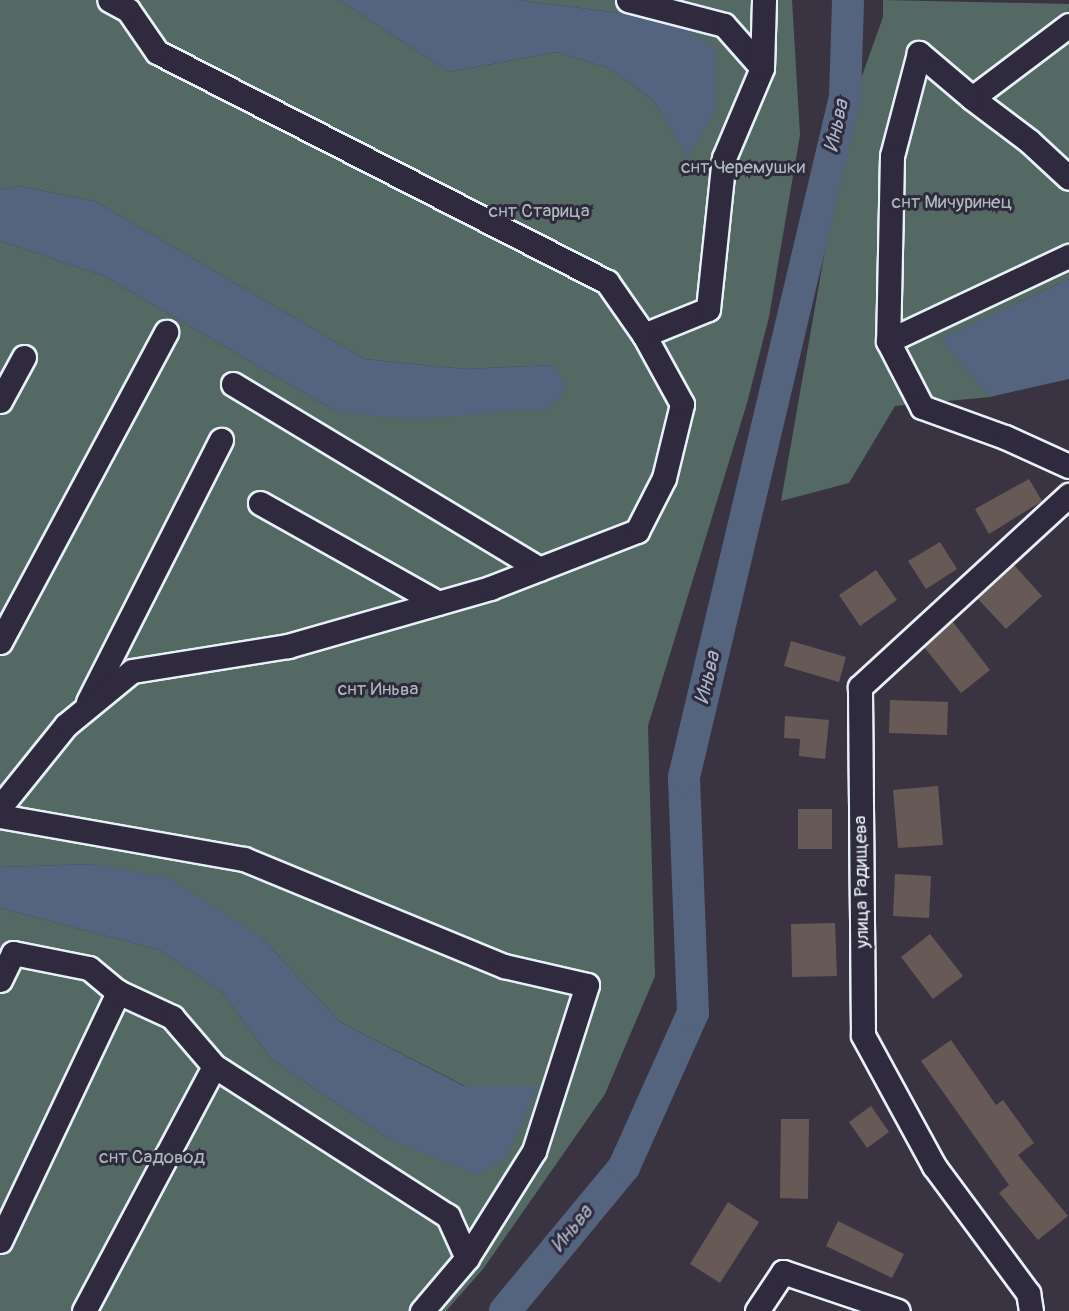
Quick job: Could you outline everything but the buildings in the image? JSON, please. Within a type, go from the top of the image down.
[{"type":"street","points":[[0,807],[66,725],[132,671],[288,646],[438,603],[540,569],[637,531],[664,478],[682,404],[644,335],[607,282],[157,52],[128,10],[109,0]]},
{"type":"street","points":[[628,0],[724,25],[762,68]]},
{"type":"street","points":[[644,335],[708,309],[724,158],[762,68],[764,0]]},
{"type":"street","points":[[972,98],[1069,25]]},
{"type":"street","points":[[1069,178],[1030,141],[972,98],[919,53],[892,156],[888,341],[922,407],[1005,436],[1069,466]]},
{"type":"street","points":[[888,341],[1069,256]]},
{"type":"street","points":[[0,642],[166,332]]},
{"type":"street","points":[[0,401],[24,357]]},
{"type":"street","points":[[233,384],[540,569]]},
{"type":"street","points":[[83,711],[221,440]]},
{"type":"street","name":"улица Радищева","points":[[1031,1311],[1028,1293],[934,1166],[863,1035],[860,687],[1069,495]]},
{"type":"street","points":[[260,503],[438,603]]},
{"type":"street","points":[[0,816],[244,859],[504,967],[587,985],[534,1151],[467,1258],[422,1311]]},
{"type":"street","points":[[0,980],[6,953],[89,968],[118,992],[172,1017],[214,1066],[448,1216],[467,1258]]},
{"type":"street","points":[[0,1241],[118,992]]},
{"type":"street","points":[[84,1311],[214,1066]]},
{"type":"street","points":[[757,1311],[783,1272],[898,1311]]},
{"type":"green space","points":[[0,0],[339,0],[449,72],[557,52],[608,68],[653,100],[688,157],[675,20],[517,0],[792,0],[800,135],[769,317],[747,403],[648,726],[655,976],[605,1094],[483,1269],[446,1311],[0,1311],[0,908],[160,950],[222,992],[271,1059],[389,1139],[538,1086],[465,1086],[340,1022],[262,938],[95,864],[0,867],[0,241],[104,276],[337,412],[554,365],[465,369],[365,359],[95,201],[19,186],[0,190]]},
{"type":"green space","name":"снт Мичуринец","points":[[883,0],[1069,4],[1069,279],[941,339],[990,397],[895,406],[849,483],[781,501],[841,159],[857,90],[883,17]]},
{"type":"water","points":[[339,0],[517,0],[675,20],[716,50],[715,111],[688,158],[653,100],[608,68],[557,52],[449,72]]},
{"type":"water","points":[[19,186],[95,201],[365,359],[465,369],[554,365],[567,388],[550,408],[414,420],[337,412],[104,276],[0,241],[0,190]]},
{"type":"water","points":[[1069,279],[1069,379],[990,397],[940,339]]},
{"type":"water","points":[[95,864],[170,878],[262,938],[340,1022],[464,1086],[538,1086],[506,1157],[478,1175],[389,1139],[271,1059],[222,992],[160,950],[0,908],[0,867]]},
{"type":"waterway","name":"Иньва","points":[[505,1311],[624,1167],[693,1013],[684,777],[845,97],[848,0]]},
{"type":"park label","name":"снт Черемушки","points":[[743,168]]},
{"type":"park label","name":"снт Старица","points":[[539,212]]},
{"type":"park label","name":"снт Иньва","points":[[378,690]]},
{"type":"park label","name":"снт Садовод","points":[[152,1158]]}]
